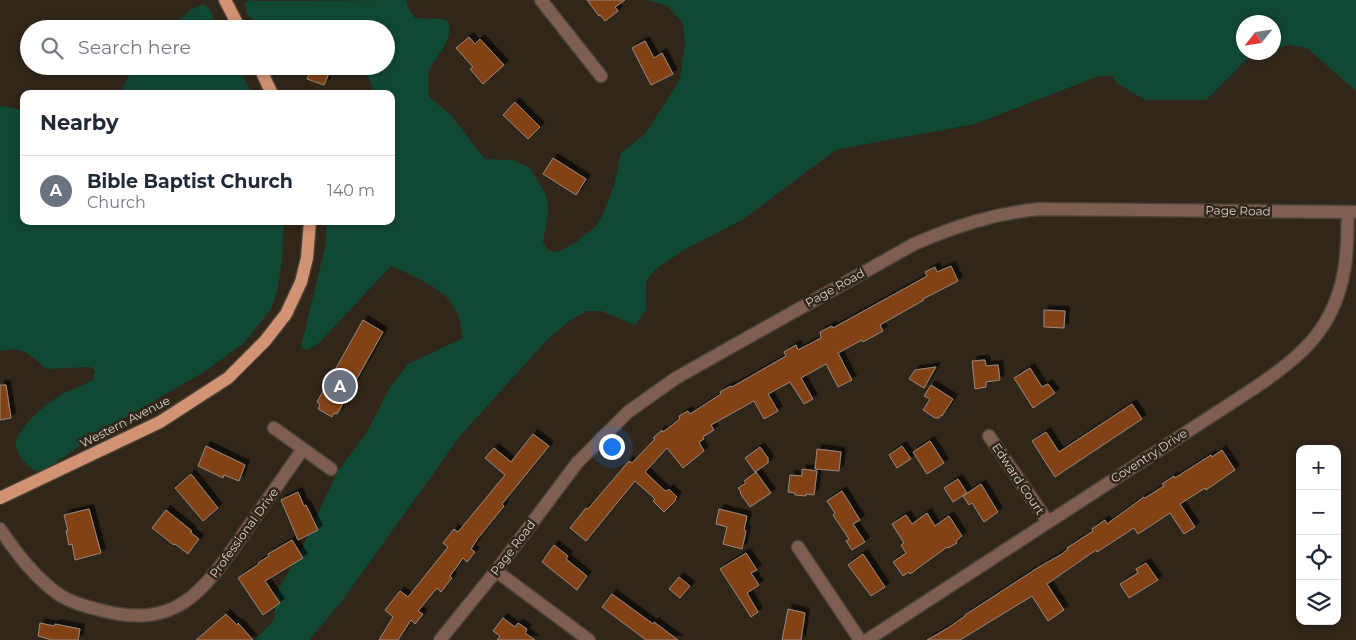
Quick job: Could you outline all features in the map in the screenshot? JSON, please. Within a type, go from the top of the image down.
[{"type":"main road","points":[[225,0],[235,20]]},
{"type":"main road","points":[[263,75],[270,90]]},
{"type":"main road","name":"Western Avenue","points":[[0,498],[160,422],[228,378],[265,341],[286,314],[301,282],[307,258],[310,225]]},
{"type":"street","points":[[541,0],[601,76]]},
{"type":"street","name":"Page Road","points":[[440,640],[496,571],[577,463],[628,412],[676,378],[914,244],[985,218],[1012,212],[1040,209],[1352,212]]},
{"type":"street","name":"Coventry Drive","points":[[867,640],[1256,387],[1298,356],[1323,328],[1339,293],[1345,269],[1352,212]]},
{"type":"street","points":[[274,428],[331,469]]},
{"type":"street","name":"Edward Court","points":[[989,436],[1048,522]]},
{"type":"street","name":"Professional Drive","points":[[0,529],[25,564],[43,582],[62,596],[84,606],[120,614],[147,616],[162,613],[192,598],[219,570],[303,449]]},
{"type":"street","points":[[798,547],[860,640]]},
{"type":"street","points":[[496,571],[589,640]]},
{"type":"green space","points":[[250,0],[406,0],[408,8],[415,18],[448,21],[449,35],[429,72],[429,97],[451,115],[485,159],[513,160],[530,168],[545,193],[547,200],[548,213],[543,242],[546,248],[558,252],[575,243],[595,227],[602,216],[614,186],[621,153],[646,133],[680,79],[685,43],[683,23],[666,5],[646,0],[1356,0],[1356,91],[1307,48],[1288,45],[1281,48],[1281,15],[1236,15],[1236,60],[1246,60],[1206,100],[1145,100],[1117,83],[1112,76],[1099,76],[975,124],[839,149],[742,220],[682,251],[655,270],[647,280],[646,310],[635,325],[601,311],[587,311],[569,321],[547,340],[461,435],[341,602],[309,640],[255,640],[274,620],[276,593],[300,553],[337,472],[366,434],[390,387],[408,364],[463,338],[460,320],[448,298],[420,279],[391,266],[318,344],[307,350],[301,347],[326,243],[326,225],[395,225],[395,90],[373,90],[368,75],[395,75],[395,20],[253,20],[247,15],[245,3]]},
{"type":"green space","points":[[203,4],[207,6],[211,11],[213,20],[179,20],[192,9]]},
{"type":"green space","points":[[129,75],[242,75],[250,90],[122,90]]},
{"type":"green space","points":[[0,106],[20,109],[20,225],[284,225],[282,262],[277,292],[271,309],[244,343],[204,372],[98,433],[45,470],[36,471],[23,460],[17,450],[17,438],[27,423],[43,408],[68,391],[93,380],[95,371],[90,367],[46,369],[26,352],[15,349],[0,351]]},
{"type":"building","points":[[587,0],[625,0],[615,7],[618,11],[605,21]]},
{"type":"building","points":[[469,37],[475,44],[480,39],[504,65],[483,84],[470,69],[473,67],[456,48]]},
{"type":"building","points":[[645,41],[654,58],[662,53],[673,74],[651,85],[632,48]]},
{"type":"building","points":[[309,75],[328,75],[324,85],[307,79]]},
{"type":"building","points":[[515,102],[540,127],[528,139],[503,115]]},
{"type":"building","points":[[553,158],[586,179],[576,195],[543,174]]},
{"type":"building","points":[[951,266],[958,281],[923,299],[880,325],[883,331],[838,353],[852,380],[838,387],[826,364],[801,378],[813,399],[804,404],[790,382],[768,394],[778,411],[764,419],[754,401],[711,425],[714,430],[699,442],[704,451],[683,468],[667,448],[645,472],[664,490],[667,491],[669,489],[677,497],[664,512],[653,501],[655,499],[635,481],[586,541],[570,528],[629,461],[632,463],[655,439],[653,438],[680,419],[679,416],[688,411],[690,414],[721,394],[720,392],[786,356],[784,352],[796,345],[798,350],[821,338],[820,332],[832,326],[833,328],[927,276],[925,272],[935,267],[937,272]]},
{"type":"building","points":[[1044,310],[1065,311],[1064,328],[1044,327]]},
{"type":"building","points":[[363,320],[383,332],[337,414],[334,413],[332,417],[318,409],[320,405],[317,402]]},
{"type":"building","points":[[985,360],[986,366],[998,365],[1000,380],[986,382],[986,387],[975,389],[972,361]]},
{"type":"building","points":[[936,367],[924,388],[909,379],[915,370]]},
{"type":"building","points":[[1030,368],[1042,387],[1048,384],[1055,393],[1033,408],[1014,378]]},
{"type":"building","points":[[0,385],[6,385],[11,418],[0,420]]},
{"type":"building","points":[[931,385],[953,399],[939,418],[935,418],[923,410],[930,399],[924,396]]},
{"type":"building","points":[[1132,404],[1142,419],[1055,477],[1032,441],[1046,432],[1059,452]]},
{"type":"building","points":[[533,434],[549,446],[502,504],[504,506],[478,538],[471,549],[475,552],[467,562],[463,558],[450,576],[452,578],[441,592],[437,588],[418,611],[423,614],[415,624],[411,620],[398,640],[379,640],[393,617],[385,610],[400,591],[408,597],[448,547],[443,543],[454,529],[458,532],[505,475],[485,458],[494,448],[511,462]]},
{"type":"building","points":[[930,441],[944,463],[927,474],[913,452]]},
{"type":"building","points":[[206,446],[245,465],[239,481],[224,475],[223,478],[198,466]]},
{"type":"building","points":[[902,446],[911,459],[897,468],[889,455]]},
{"type":"building","points":[[760,447],[768,458],[768,463],[755,472],[745,458]]},
{"type":"building","points":[[817,449],[841,452],[839,471],[815,469]]},
{"type":"building","points":[[1222,450],[1235,470],[1206,490],[1205,488],[1180,504],[1195,527],[1184,534],[1170,513],[1138,534],[1134,528],[1097,552],[1096,550],[1047,584],[1064,610],[1048,621],[1032,596],[960,640],[927,640],[1062,554],[1067,548],[1093,531],[1092,529],[1105,520],[1107,524],[1144,497],[1164,486],[1162,484],[1174,476],[1175,478]]},
{"type":"building","points":[[802,469],[817,471],[814,495],[795,495],[795,493],[788,492],[790,475],[802,476]]},
{"type":"building","points":[[756,472],[771,493],[750,507],[738,488],[746,483],[744,481]]},
{"type":"building","points":[[191,474],[218,508],[203,521],[175,488]]},
{"type":"building","points":[[958,479],[967,493],[953,502],[944,488]]},
{"type":"building","points":[[981,484],[998,512],[984,522],[972,503],[969,505],[963,496]]},
{"type":"building","points":[[842,491],[860,520],[853,524],[865,542],[852,550],[846,541],[849,539],[833,515],[835,513],[827,501]]},
{"type":"building","points":[[298,492],[318,530],[298,540],[281,500]]},
{"type":"building","points":[[89,509],[101,553],[75,560],[72,544],[69,545],[64,515]]},
{"type":"building","points":[[719,509],[747,516],[742,549],[723,544],[727,527],[716,524]]},
{"type":"building","points":[[166,510],[199,539],[188,554],[152,528]]},
{"type":"building","points":[[927,513],[935,526],[949,516],[962,536],[956,541],[957,543],[947,547],[910,574],[909,572],[903,576],[893,562],[906,553],[901,545],[904,543],[892,524],[906,515],[912,524]]},
{"type":"building","points":[[292,540],[303,558],[265,581],[280,603],[263,615],[238,578],[269,556],[268,554]]},
{"type":"building","points":[[554,545],[568,556],[566,559],[587,576],[577,590],[542,562]]},
{"type":"building","points":[[746,553],[757,570],[751,573],[759,585],[747,593],[758,612],[751,617],[720,569]]},
{"type":"building","points":[[863,554],[885,587],[871,596],[848,565]]},
{"type":"building","points":[[1146,563],[1158,580],[1129,598],[1120,584],[1138,573],[1136,569]]},
{"type":"building","points":[[679,577],[690,586],[680,598],[669,589]]},
{"type":"building","points":[[612,594],[678,640],[646,640],[602,607]]},
{"type":"building","points":[[788,609],[805,613],[801,640],[782,640]]},
{"type":"building","points":[[226,614],[237,625],[238,623],[253,640],[196,640]]},
{"type":"building","points":[[503,618],[515,627],[518,623],[527,629],[525,633],[535,640],[497,640],[500,636],[493,631]]},
{"type":"building","points":[[40,623],[80,629],[78,640],[52,640],[38,636]]},
{"type":"place","name":"Bible Baptist Church","points":[[340,386]]}]
